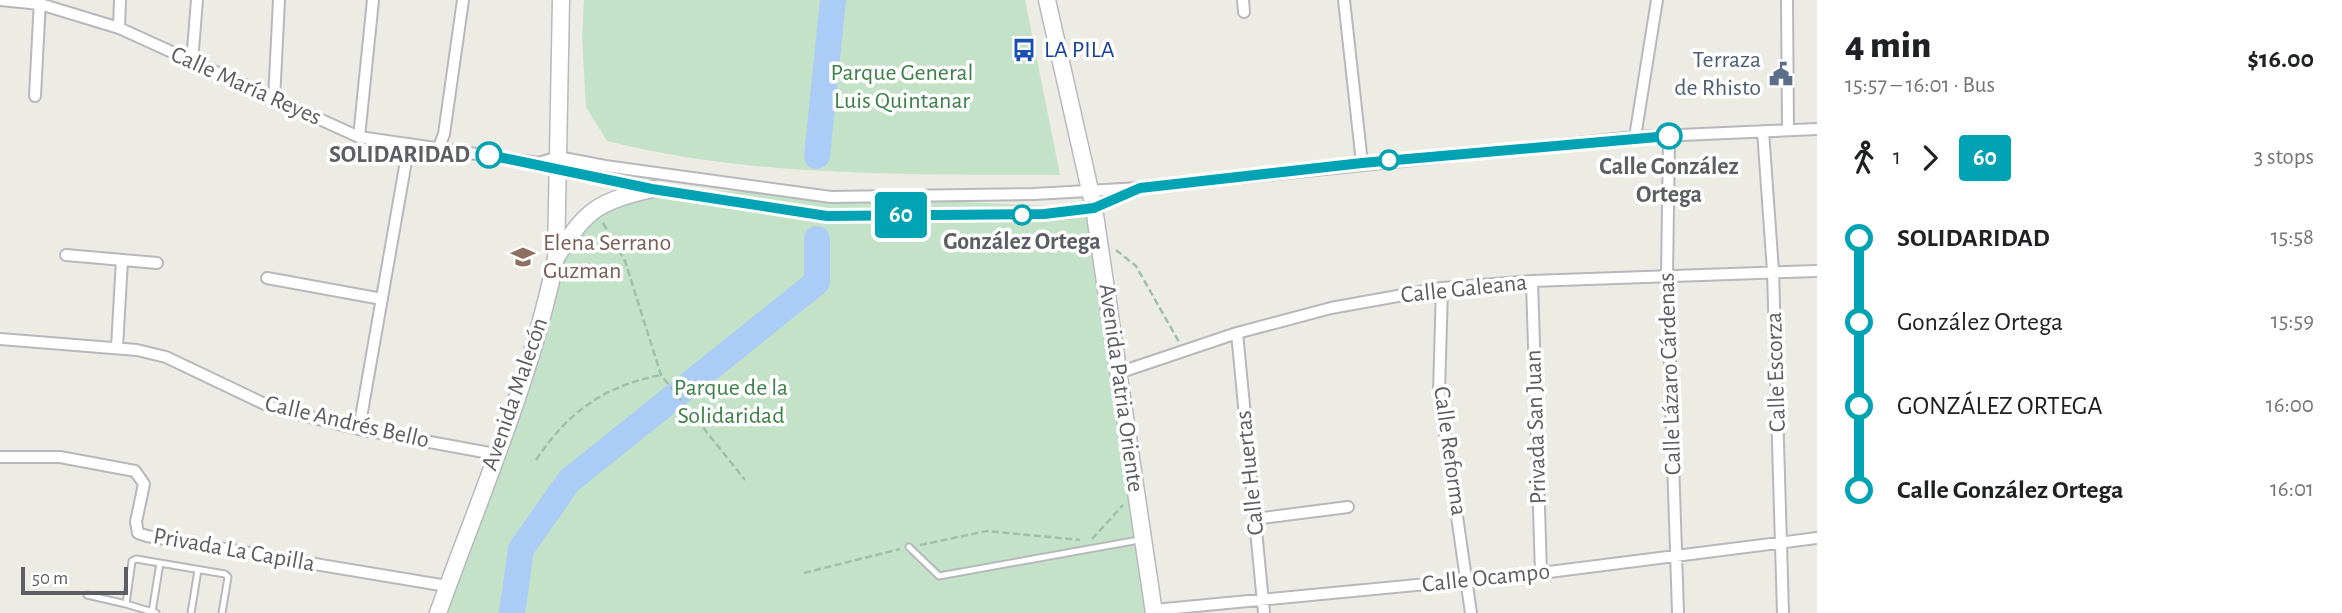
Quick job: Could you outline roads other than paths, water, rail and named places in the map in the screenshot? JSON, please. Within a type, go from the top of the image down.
[{"type":"street","name":"Calle María Reyes","points":[[0,0],[40,2],[119,27],[359,137],[539,163],[604,166],[831,197],[1091,190]]},
{"type":"street","points":[[119,27],[120,0]]},
{"type":"street","points":[[192,62],[197,0]]},
{"type":"street","points":[[274,100],[279,0]]},
{"type":"street","points":[[359,137],[373,0]]},
{"type":"street","points":[[439,147],[444,134],[463,0]]},
{"type":"street","name":"Avenida Malecón","points":[[438,613],[545,307],[556,258],[561,0]]},
{"type":"street","name":"Avenida Patria Oriente","points":[[1047,0],[1091,190],[1121,372],[1142,540],[1154,611]]},
{"type":"street","points":[[1344,0],[1362,163]]},
{"type":"street","points":[[1635,137],[1657,0]]},
{"type":"street","points":[[1787,0],[1788,130]]},
{"type":"street","points":[[35,96],[40,2]]},
{"type":"street","points":[[1091,190],[1140,188],[1362,163],[1635,137],[1817,129]]},
{"type":"street","name":"Calle Escorza","points":[[1763,131],[1773,271],[1783,613]]},
{"type":"street","name":"Calle Lázaro Cárdenas","points":[[1669,136],[1667,276],[1678,613]]},
{"type":"street","points":[[359,429],[409,144]]},
{"type":"street","name":"Calle María Reyes","points":[[559,162],[652,189],[827,216],[1044,214],[1094,208]]},
{"type":"street","points":[[1094,208],[1140,188]]},
{"type":"street","points":[[556,258],[573,232],[594,208],[615,198],[652,189]]},
{"type":"street","points":[[66,255],[156,262]]},
{"type":"street","points":[[117,347],[122,260]]},
{"type":"street","name":"Calle Galeana","points":[[1121,372],[1183,349],[1331,308],[1442,288],[1532,281],[1817,271]]},
{"type":"street","points":[[267,278],[382,299]]},
{"type":"street","name":"Privada San Juan","points":[[1532,281],[1541,573]]},
{"type":"street","name":"Calle Reforma","points":[[1442,288],[1439,392],[1471,613]]},
{"type":"street","name":"Calle Huertas","points":[[1237,333],[1265,613]]},
{"type":"street","name":"Calle Andrés Bello","points":[[0,338],[117,347],[166,357],[273,408],[359,429],[495,454]]},
{"type":"street","name":"Privada La Capilla","points":[[0,457],[61,457],[135,471],[144,484],[136,522],[138,533],[147,536],[447,586]]},
{"type":"street","points":[[1255,519],[1348,508]]},
{"type":"street","name":"Calle Ocampo","points":[[1154,611],[1263,598],[1541,573],[1817,538]]},
{"type":"lane","points":[[909,547],[939,576],[1142,540]]},
{"type":"lane","points":[[125,604],[132,561],[160,563],[228,578],[222,613]]},
{"type":"lane","points":[[87,595],[154,613],[160,563]]},
{"type":"lane","points":[[191,613],[198,570]]},
{"type":"waterway","points":[[817,156],[833,0]]},
{"type":"waterway","points":[[512,613],[521,549],[569,481],[817,282],[817,239]]},
{"type":"place","name":"LA PILA","points":[[1024,50]]},
{"type":"place","name":"Terraza de Rhisto","points":[[1781,74]]},
{"type":"place","name":"Calle González Ortega","points":[[1669,136]]},
{"type":"place","name":"SOLIDARIDAD","points":[[489,155]]},
{"type":"place","name":"González Ortega","points":[[1022,215]]},
{"type":"place","name":"Elena Serrano Guzman","points":[[523,257]]},
{"type":"park label","name":"Parque General Luis Quintanar","points":[[902,87]]},
{"type":"park label","name":"Parque de la Solidaridad","points":[[731,402]]}]
